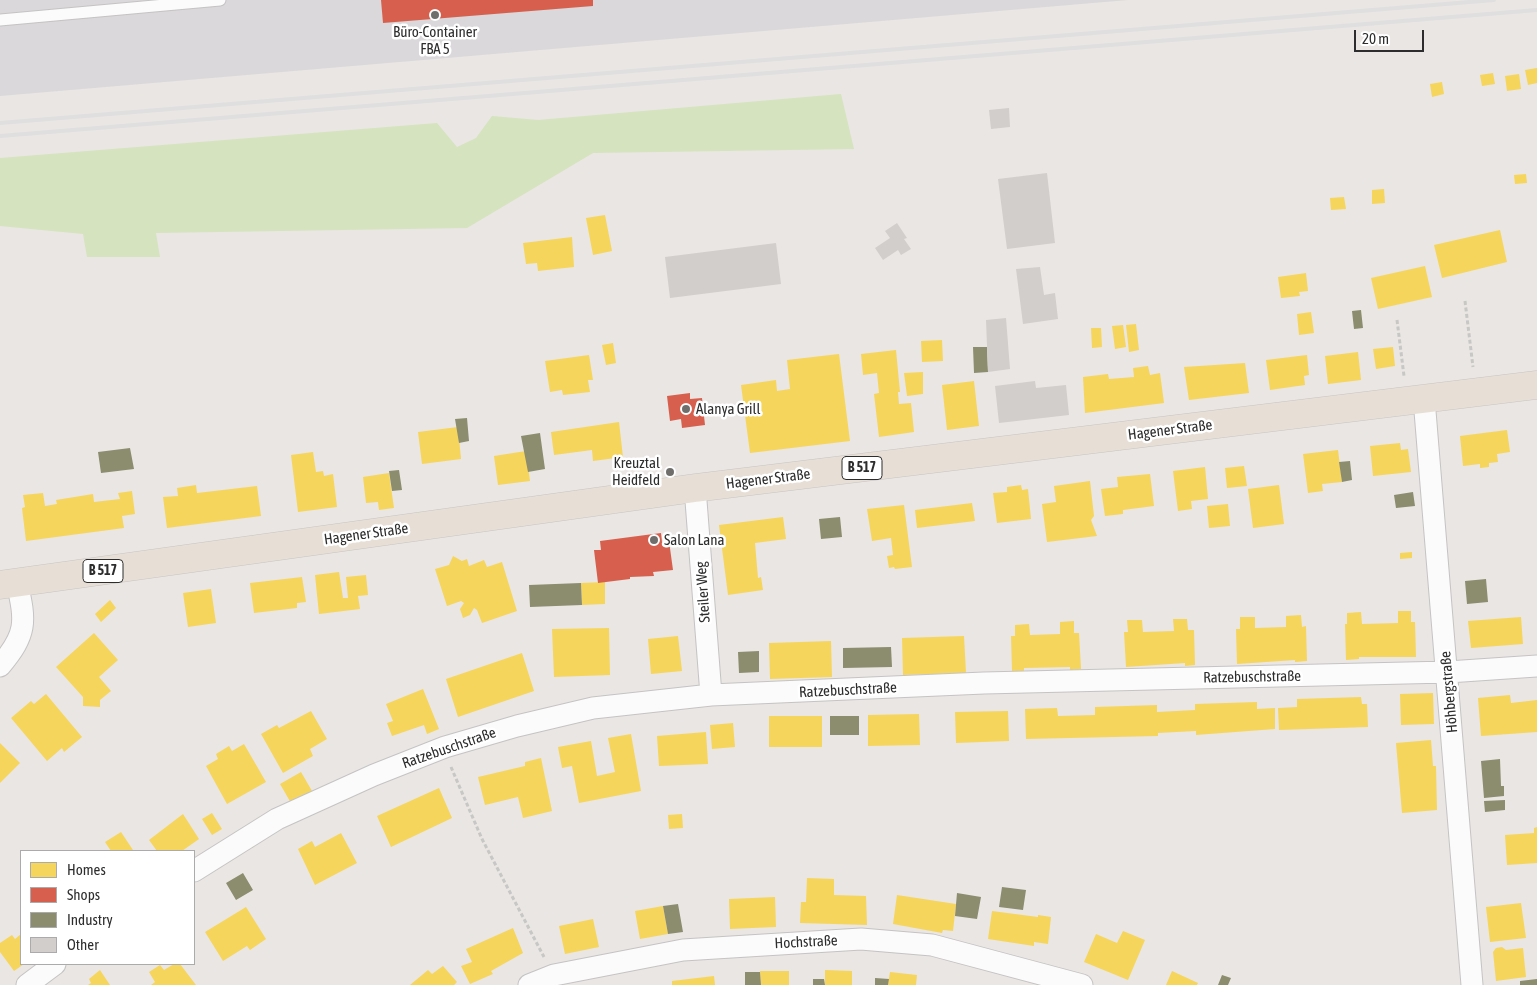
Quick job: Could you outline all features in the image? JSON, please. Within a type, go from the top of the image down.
[{"type":"main road","name":"Hagener Straße","points":[[9,584],[695,488],[1537,385]]},
{"type":"street","name":"Höhbergstraße","points":[[1415,400],[1448,672],[1472,985]]},
{"type":"street","name":"Steiler Weg","points":[[695,488],[711,695]]},
{"type":"street","points":[[0,666],[17,642],[24,626],[25,615],[9,584]]},
{"type":"street","name":"Ratzebuschstraße","points":[[195,870],[277,819],[374,775],[445,747],[593,708],[711,695],[984,683],[1448,672],[1537,666]]},
{"type":"street","name":"Hochstraße","points":[[530,985],[554,975],[683,950],[861,939],[932,945],[1082,985]]},
{"type":"street","points":[[27,985],[54,965]]},
{"type":"lane","points":[[0,20],[220,0]]},
{"type":"path","points":[[1466,301],[1473,371]]},
{"type":"path","points":[[1397,320],[1415,400]]},
{"type":"path","points":[[452,769],[482,839],[554,975]]},
{"type":"shaded area","points":[[0,0],[1128,0],[0,96]]},
{"type":"green space","points":[[841,94],[854,149],[593,153],[467,228],[156,233],[160,257],[87,257],[83,234],[0,226],[0,158],[437,123],[457,147],[476,138],[492,116],[538,120]]},
{"type":"building: Homes","points":[[1537,68],[1537,83],[1528,85],[1525,70]]},
{"type":"building: Homes","points":[[1493,73],[1495,84],[1482,86],[1480,75]]},
{"type":"building: Homes","points":[[1519,74],[1521,89],[1507,91],[1505,76]]},
{"type":"building: Homes","points":[[1442,82],[1444,94],[1432,97],[1430,84]]},
{"type":"building: Homes","points":[[1526,174],[1527,183],[1515,184],[1514,175]]},
{"type":"building: Homes","points":[[1384,189],[1385,203],[1372,204],[1372,190]]},
{"type":"building: Homes","points":[[1344,197],[1346,209],[1331,210],[1330,198]]},
{"type":"building: Homes","points":[[605,215],[612,251],[593,255],[586,218]]},
{"type":"building: Homes","points":[[1500,230],[1507,262],[1442,278],[1434,245]]},
{"type":"building: Homes","points":[[572,237],[574,267],[538,271],[537,263],[526,264],[523,243]]},
{"type":"building: Homes","points":[[1425,266],[1432,297],[1378,309],[1371,278]]},
{"type":"building: Homes","points":[[1306,273],[1308,291],[1299,292],[1300,296],[1281,298],[1278,277]]},
{"type":"building: Homes","points":[[1311,312],[1314,333],[1299,335],[1297,314]]},
{"type":"building: Homes","points":[[1136,324],[1139,350],[1129,352],[1126,325]]},
{"type":"building: Homes","points":[[1123,325],[1126,347],[1115,349],[1112,326]]},
{"type":"building: Homes","points":[[1091,328],[1101,328],[1102,347],[1092,348]]},
{"type":"building: Homes","points":[[942,340],[943,361],[922,362],[921,341]]},
{"type":"building: Homes","points":[[613,343],[616,363],[606,365],[602,345]]},
{"type":"building: Homes","points":[[1393,347],[1395,366],[1376,369],[1373,349]]},
{"type":"building: Homes","points":[[896,350],[900,392],[898,392],[899,404],[911,403],[914,432],[879,437],[874,394],[879,393],[877,373],[863,375],[861,354]]},
{"type":"building: Homes","points":[[1358,352],[1361,380],[1328,384],[1325,356]]},
{"type":"building: Homes","points":[[839,354],[850,441],[750,453],[741,385],[776,380],[777,391],[790,389],[787,360]]},
{"type":"building: Homes","points":[[589,355],[593,380],[588,380],[590,392],[563,395],[562,390],[550,392],[545,361]]},
{"type":"building: Homes","points":[[1307,355],[1309,375],[1304,376],[1305,385],[1270,390],[1266,360]]},
{"type":"building: Homes","points":[[1245,363],[1249,393],[1189,400],[1184,367]]},
{"type":"building: Homes","points":[[1148,366],[1150,375],[1160,373],[1164,403],[1085,413],[1083,377],[1108,374],[1109,379],[1134,377],[1133,368]]},
{"type":"building: Homes","points":[[923,372],[923,394],[907,396],[904,373]]},
{"type":"building: Homes","points":[[974,381],[979,426],[947,430],[942,385]]},
{"type":"building: Homes","points":[[619,422],[623,457],[593,461],[592,450],[554,455],[551,432]]},
{"type":"building: Homes","points":[[458,427],[461,459],[422,464],[418,432]]},
{"type":"building: Homes","points":[[1507,430],[1510,452],[1497,454],[1498,462],[1489,463],[1489,467],[1480,468],[1480,464],[1463,466],[1460,436]]},
{"type":"building: Homes","points":[[1400,443],[1401,450],[1408,449],[1411,472],[1373,476],[1370,446]]},
{"type":"building: Homes","points":[[1338,450],[1342,482],[1322,484],[1323,491],[1308,493],[1303,454]]},
{"type":"building: Homes","points":[[526,451],[530,481],[498,485],[494,456]]},
{"type":"building: Homes","points":[[313,452],[316,472],[323,471],[324,476],[333,474],[337,507],[298,512],[291,455]]},
{"type":"building: Homes","points":[[1244,466],[1247,486],[1227,488],[1225,468]]},
{"type":"building: Homes","points":[[1205,467],[1208,499],[1191,501],[1192,509],[1178,511],[1173,471]]},
{"type":"building: Homes","points":[[389,473],[394,508],[379,510],[378,502],[366,503],[363,477]]},
{"type":"building: Homes","points":[[1150,474],[1154,506],[1123,510],[1123,514],[1105,516],[1101,489],[1118,487],[1117,477]]},
{"type":"building: Homes","points":[[1090,481],[1094,516],[1091,520],[1097,536],[1047,542],[1042,504],[1056,502],[1054,486]]},
{"type":"building: Homes","points":[[196,485],[197,493],[257,486],[261,516],[167,528],[163,497],[178,496],[177,488]]},
{"type":"building: Homes","points":[[1021,485],[1022,490],[1028,489],[1031,519],[997,523],[993,493],[1007,492],[1007,487]]},
{"type":"building: Homes","points":[[1279,485],[1284,524],[1253,528],[1248,489]]},
{"type":"building: Homes","points":[[132,491],[135,514],[122,516],[124,528],[26,541],[22,508],[25,507],[23,495],[43,493],[45,506],[57,504],[56,500],[93,494],[94,502],[120,499],[118,493]]},
{"type":"building: Homes","points":[[972,503],[975,521],[917,528],[915,510]]},
{"type":"building: Homes","points":[[1228,504],[1230,526],[1209,528],[1207,506]]},
{"type":"building: Homes","points":[[904,505],[912,567],[889,568],[887,556],[893,555],[891,538],[872,541],[867,509]]},
{"type":"building: Homes","points":[[783,517],[786,539],[755,543],[758,578],[761,577],[763,590],[728,595],[719,525]]},
{"type":"building: Homes","points":[[1412,552],[1412,558],[1400,559],[1400,553]]},
{"type":"building: Homes","points":[[453,556],[462,561],[467,559],[469,566],[484,560],[487,567],[502,562],[517,611],[482,623],[477,610],[474,608],[470,615],[463,618],[460,609],[464,603],[461,601],[447,606],[435,569],[449,565]]},
{"type":"building: Homes","points":[[339,572],[343,598],[348,598],[346,577],[366,575],[368,595],[358,596],[360,609],[319,614],[315,575]]},
{"type":"building: Homes","points":[[302,577],[306,602],[297,603],[297,608],[254,613],[250,583]]},
{"type":"building: Homes","points":[[605,582],[605,604],[582,605],[581,583]]},
{"type":"building: Homes","points":[[211,589],[216,623],[188,627],[183,593]]},
{"type":"building: Homes","points":[[110,600],[116,608],[101,622],[95,614]]},
{"type":"building: Homes","points":[[1398,611],[1411,611],[1411,622],[1415,622],[1416,657],[1359,657],[1359,659],[1346,660],[1345,624],[1347,624],[1347,613],[1361,612],[1362,624],[1398,623]]},
{"type":"building: Homes","points":[[1301,615],[1302,627],[1306,626],[1307,661],[1295,662],[1295,660],[1237,664],[1236,629],[1240,629],[1240,617],[1255,617],[1255,628],[1286,627],[1286,616]]},
{"type":"building: Homes","points":[[1521,617],[1523,644],[1471,648],[1468,621]]},
{"type":"building: Homes","points":[[1173,619],[1187,619],[1188,630],[1194,630],[1195,665],[1185,666],[1185,663],[1126,667],[1124,632],[1128,632],[1127,620],[1142,620],[1143,632],[1174,631]]},
{"type":"building: Homes","points":[[1074,621],[1074,633],[1079,633],[1081,669],[1070,670],[1070,667],[1024,668],[1024,671],[1012,671],[1011,636],[1015,636],[1015,625],[1029,624],[1030,635],[1060,634],[1060,622]]},
{"type":"building: Homes","points":[[609,628],[610,675],[554,677],[552,629]]},
{"type":"building: Homes","points":[[94,633],[118,660],[99,677],[111,691],[100,700],[100,707],[83,706],[83,697],[56,667]]},
{"type":"building: Homes","points":[[678,636],[682,671],[651,674],[648,639]]},
{"type":"building: Homes","points":[[964,636],[966,673],[903,675],[902,638]]},
{"type":"building: Homes","points":[[831,641],[832,677],[770,679],[769,643]]},
{"type":"building: Homes","points":[[522,653],[534,691],[458,717],[446,679]]},
{"type":"building: Homes","points":[[423,689],[439,729],[427,734],[424,725],[392,736],[387,723],[393,721],[386,704]]},
{"type":"building: Homes","points":[[1433,693],[1434,724],[1401,725],[1400,694]]},
{"type":"building: Homes","points":[[46,694],[82,737],[64,752],[62,748],[47,761],[11,718],[31,701],[34,704]]},
{"type":"building: Homes","points":[[1510,695],[1511,703],[1537,700],[1537,732],[1481,736],[1478,698]]},
{"type":"building: Homes","points":[[1361,697],[1362,704],[1367,704],[1368,727],[1279,730],[1278,708],[1297,707],[1297,699]]},
{"type":"building: Homes","points":[[1257,702],[1257,709],[1275,708],[1275,729],[1196,735],[1196,731],[1158,733],[1158,736],[1026,739],[1025,709],[1057,708],[1058,716],[1095,715],[1095,707],[1157,705],[1157,712],[1195,710],[1195,704]]},
{"type":"building: Homes","points":[[311,711],[327,739],[310,749],[313,756],[283,773],[261,734],[277,725],[279,728]]},
{"type":"building: Homes","points":[[1008,711],[1009,741],[956,743],[955,712]]},
{"type":"building: Homes","points":[[919,714],[920,745],[868,746],[868,715]]},
{"type":"building: Homes","points":[[769,716],[822,716],[822,747],[769,747]]},
{"type":"building: Homes","points":[[733,723],[735,747],[712,749],[710,725]]},
{"type":"building: Homes","points":[[706,732],[708,764],[659,766],[657,736]]},
{"type":"building: Homes","points":[[631,734],[641,791],[579,803],[572,766],[562,768],[558,747],[591,741],[597,776],[615,772],[608,738]]},
{"type":"building: Homes","points":[[1431,740],[1433,766],[1436,766],[1437,810],[1402,813],[1396,743]]},
{"type":"building: Homes","points":[[0,743],[20,763],[0,783]]},
{"type":"building: Homes","points":[[244,744],[266,782],[227,804],[206,766],[218,759],[216,754],[229,746],[232,751]]},
{"type":"building: Homes","points":[[541,758],[552,811],[523,818],[518,797],[485,805],[478,777],[525,766],[525,762]]},
{"type":"building: Homes","points":[[301,772],[312,791],[291,803],[280,784]]},
{"type":"building: Homes","points":[[439,788],[452,818],[391,847],[377,816]]},
{"type":"building: Homes","points":[[212,813],[222,829],[212,835],[202,819]]},
{"type":"building: Homes","points":[[183,814],[199,839],[183,850],[156,850],[149,840]]},
{"type":"building: Homes","points":[[682,814],[683,828],[669,829],[668,815]]},
{"type":"building: Homes","points":[[1537,827],[1537,863],[1507,865],[1505,835],[1534,833],[1534,828]]},
{"type":"building: Homes","points":[[121,832],[133,850],[110,850],[105,842]]},
{"type":"building: Homes","points":[[341,833],[357,863],[315,885],[298,849],[312,841],[315,847]]},
{"type":"building: Homes","points":[[807,878],[834,879],[834,895],[866,896],[867,925],[800,923],[801,902],[806,902]]},
{"type":"building: Homes","points":[[897,895],[956,904],[953,931],[943,930],[942,933],[893,924]]},
{"type":"building: Homes","points":[[775,897],[776,927],[730,929],[729,899]]},
{"type":"building: Homes","points":[[1521,903],[1526,938],[1490,942],[1486,907]]},
{"type":"building: Homes","points":[[663,906],[668,934],[640,939],[635,911]]},
{"type":"building: Homes","points":[[246,907],[266,939],[250,950],[247,946],[223,961],[205,932]]},
{"type":"building: Homes","points":[[992,911],[1051,917],[1048,944],[1034,942],[1034,946],[988,939]]},
{"type":"building: Homes","points":[[593,919],[599,947],[565,954],[559,926]]},
{"type":"building: Homes","points":[[513,928],[523,953],[491,971],[493,974],[470,984],[461,966],[472,962],[466,949]]},
{"type":"building: Homes","points":[[1123,931],[1145,940],[1128,980],[1084,962],[1096,934],[1117,943]]},
{"type":"building: Homes","points":[[12,935],[15,939],[20,935],[20,965],[23,965],[14,971],[0,952],[0,943]]},
{"type":"building: Homes","points":[[1502,947],[1506,950],[1523,948],[1526,977],[1496,981],[1493,952],[1496,948]]},
{"type":"building: Homes","points":[[160,965],[164,970],[172,965],[181,965],[196,985],[151,985],[155,982],[149,972]]},
{"type":"building: Homes","points":[[443,966],[457,982],[454,985],[410,985],[428,970],[432,974]]},
{"type":"building: Homes","points":[[100,970],[110,985],[88,985],[91,983],[89,979]]},
{"type":"building: Homes","points":[[825,970],[852,971],[852,985],[825,985]]},
{"type":"building: Homes","points":[[760,971],[789,971],[789,985],[761,985]]},
{"type":"building: Homes","points":[[1172,971],[1198,983],[1197,985],[1166,985]]},
{"type":"building: Homes","points":[[890,972],[917,975],[916,985],[888,985]]},
{"type":"building: Homes","points":[[714,976],[715,985],[672,985],[672,981]]},
{"type":"building: Shops","name":"Büro-Container FBA 5","points":[[381,0],[593,0],[593,6],[383,23]]},
{"type":"building: Shops","name":"Alanya Grill","points":[[690,393],[690,399],[702,398],[705,425],[682,428],[681,419],[670,421],[667,396]]},
{"type":"building: Shops","points":[[661,533],[662,542],[669,541],[673,570],[653,572],[654,576],[630,577],[630,579],[598,583],[594,550],[601,550],[600,541]]},
{"type":"building: Industry","points":[[1361,310],[1363,328],[1354,329],[1352,311]]},
{"type":"building: Industry","points":[[973,347],[987,347],[988,372],[974,373]]},
{"type":"building: Industry","points":[[467,418],[469,441],[459,443],[455,419]]},
{"type":"building: Industry","points":[[540,433],[545,469],[528,472],[521,436]]},
{"type":"building: Industry","points":[[130,448],[134,469],[101,473],[98,452]]},
{"type":"building: Industry","points":[[1350,461],[1352,480],[1342,482],[1339,462]]},
{"type":"building: Industry","points":[[399,470],[402,490],[392,491],[389,471]]},
{"type":"building: Industry","points":[[1413,492],[1415,506],[1396,508],[1394,495]]},
{"type":"building: Industry","points":[[840,517],[842,537],[821,539],[819,519]]},
{"type":"building: Industry","points":[[1486,579],[1488,602],[1467,604],[1465,581]]},
{"type":"building: Industry","points":[[581,583],[582,605],[530,607],[529,585]]},
{"type":"building: Industry","points":[[891,647],[892,667],[843,668],[843,648]]},
{"type":"building: Industry","points":[[759,651],[759,672],[739,673],[738,652]]},
{"type":"building: Industry","points":[[830,716],[859,716],[859,735],[830,735]]},
{"type":"building: Industry","points":[[1500,759],[1501,786],[1504,786],[1504,796],[1484,798],[1481,761]]},
{"type":"building: Industry","points":[[1505,800],[1505,810],[1485,812],[1484,801]]},
{"type":"building: Industry","points":[[243,873],[253,890],[236,900],[226,883]]},
{"type":"building: Industry","points":[[1002,887],[1026,890],[1023,910],[999,907]]},
{"type":"building: Industry","points":[[957,893],[981,897],[977,919],[955,916]]},
{"type":"building: Industry","points":[[678,904],[683,932],[668,934],[663,906]]},
{"type":"building: Industry","points":[[745,972],[760,972],[761,985],[745,985]]},
{"type":"building: Industry","points":[[1222,975],[1231,978],[1228,985],[1218,985]]},
{"type":"building: Industry","points":[[875,978],[889,979],[888,985],[875,985]]},
{"type":"building: Industry","points":[[813,979],[824,979],[825,985],[813,985]]},
{"type":"building: Industry","points":[[1537,979],[1537,985],[1520,985],[1520,981]]},
{"type":"building: Other","points":[[1009,108],[1010,127],[991,129],[989,110]]},
{"type":"building: Other","points":[[1047,173],[1055,243],[1007,249],[998,179]]},
{"type":"building: Other","points":[[897,223],[907,238],[904,239],[911,249],[901,255],[898,250],[883,260],[875,248],[890,238],[885,231]]},
{"type":"building: Other","points":[[776,243],[781,284],[670,298],[665,257]]},
{"type":"building: Other","points":[[1040,267],[1044,295],[1055,293],[1058,319],[1023,324],[1016,269]]},
{"type":"building: Other","points":[[1006,318],[1010,369],[988,372],[986,320]]},
{"type":"building: Other","points":[[1035,381],[1036,388],[1066,385],[1069,415],[999,423],[995,386]]},
{"type":"railway","points":[[0,123],[1494,0]]},
{"type":"railway","points":[[0,136],[1537,10]]},
{"type":"place","name":"Büro-Container FBA 5","points":[[435,15]]},
{"type":"place","name":"Alanya Grill","points":[[686,409]]},
{"type":"place","name":"Kreuztal Heidfeld","points":[[670,472]]},
{"type":"place","name":"Salon Lana","points":[[654,540]]}]
